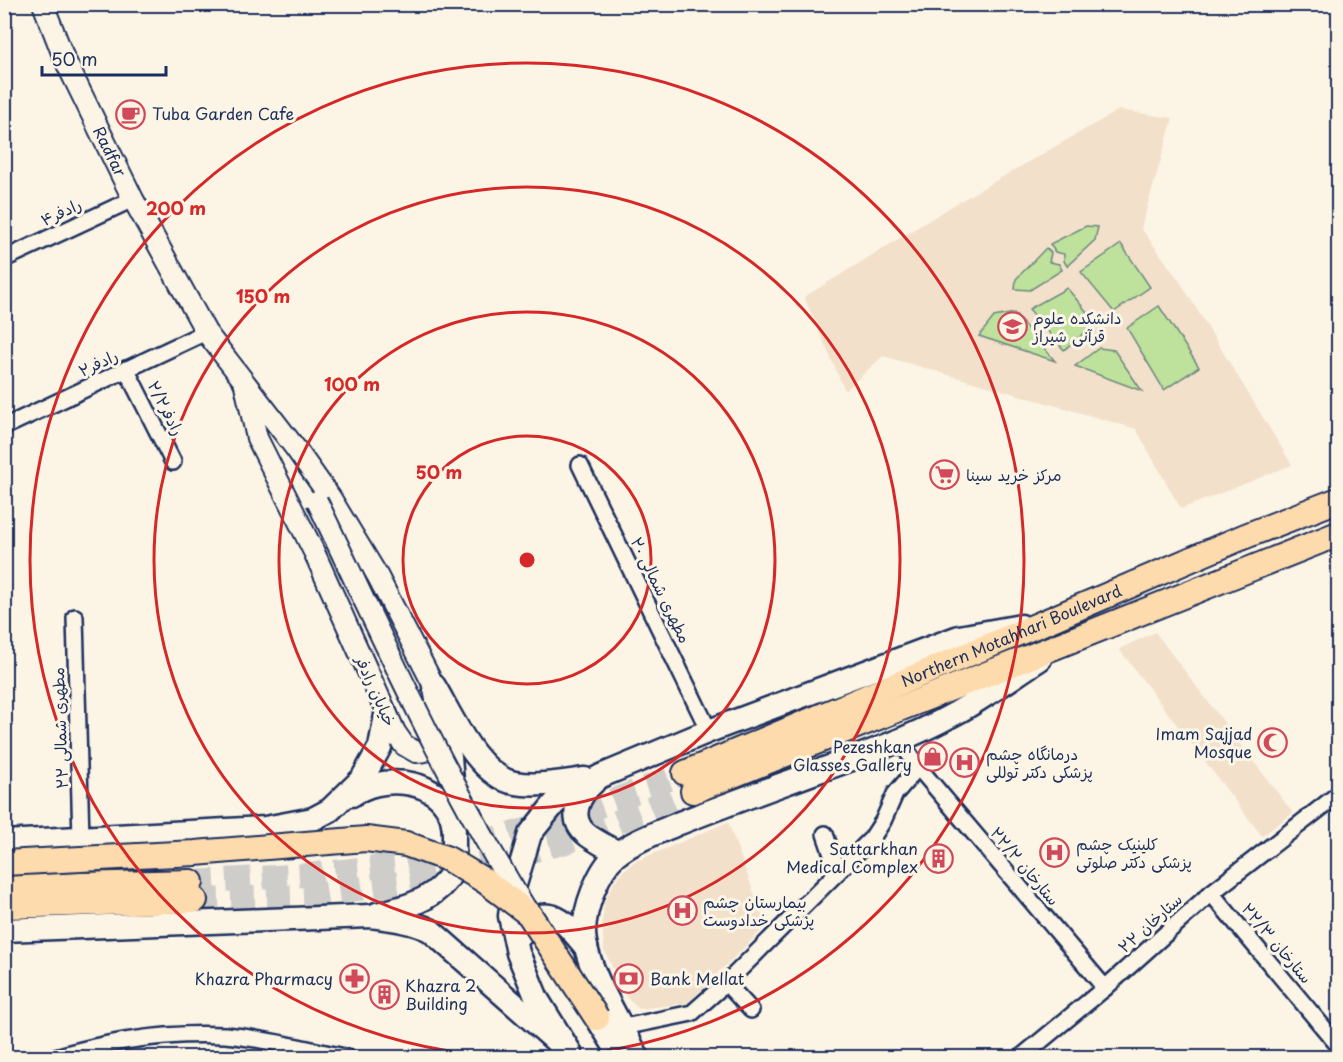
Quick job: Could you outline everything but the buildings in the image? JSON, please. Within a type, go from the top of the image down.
[{"type":"main road","name":"Northern Motahhari Boulevard","points":[[1338,500],[1243,537],[1045,622],[689,782],[1055,648],[1338,534]]},
{"type":"main road","points":[[572,1055],[537,999],[518,953],[510,916],[514,888],[530,834],[554,804],[563,796],[601,777],[709,731],[959,637],[1045,622]]},
{"type":"main road","points":[[638,1058],[597,978],[586,947],[584,931],[600,875],[618,853],[646,837],[739,799],[899,739],[955,713],[1055,648]]},
{"type":"main road","points":[[434,686],[474,754],[500,778],[526,784],[601,777]]},
{"type":"main road","points":[[4,930],[370,916],[414,905],[438,890],[448,880],[455,866],[450,758],[434,686]]},
{"type":"main road","points":[[330,810],[362,779],[380,747],[386,715]]},
{"type":"main road","points":[[601,777],[585,790],[579,799],[576,816],[585,833],[618,853]]},
{"type":"main road","points":[[4,842],[266,828],[313,819],[359,789],[396,782],[426,790],[441,800],[449,811],[454,827]]},
{"type":"main road","points":[[4,863],[206,852],[366,839],[406,844],[448,859],[485,881],[529,914],[622,1058]]},
{"type":"main road","points":[[4,887],[193,891],[4,906]]},
{"type":"main road","points":[[523,962],[520,938],[524,928],[530,921],[546,915],[565,923],[586,947]]},
{"type":"main road","points":[[370,916],[418,925],[430,930],[572,1055]]},
{"type":"street","name":"Radfar","points":[[44,4],[64,58],[133,199],[207,332],[246,385]]},
{"type":"street","name":"رادفر۴","points":[[4,258],[133,199]]},
{"type":"street","name":"رادفر۲","points":[[4,427],[207,332]]},
{"type":"street","name":"رادفر۲/۲","points":[[126,369],[173,462]]},
{"type":"street","points":[[246,385],[317,501],[438,754],[500,868],[529,914]]},
{"type":"street","name":"خیابان رادفر","points":[[246,385],[330,497],[377,575],[434,686],[440,727],[436,745],[431,750],[416,752],[409,749],[395,732],[386,715],[314,552],[257,438],[246,385]]},
{"type":"street","name":"۲۰ مطهری شمالی","points":[[580,465],[709,731]]},
{"type":"street","name":"مطهرى شمالى ۲۲","points":[[75,617],[81,839]]},
{"type":"street","name":"۲۲/۲ ستارخان","points":[[899,739],[918,767],[1105,988]]},
{"type":"street","points":[[624,1028],[692,1013],[726,983],[872,838],[883,821],[895,794],[918,767]]},
{"type":"street","name":"۲۲ ستارخان","points":[[1020,1058],[1105,988],[1211,893],[1337,797]]},
{"type":"street","points":[[825,834],[838,872]]},
{"type":"street","name":"۲۲/۳ ستارخان","points":[[1211,893],[1338,1045]]},
{"type":"street","points":[[726,983],[751,1010]]},
{"type":"street","points":[[52,1058],[93,1046],[155,1036],[226,1035],[349,1058]]},
{"type":"shaded area","name":"دانشکده علوم قرآنی شیراز","points":[[1119,110],[1173,118],[1141,228],[1179,280],[1292,465],[1181,509],[1136,429],[883,356],[845,391],[804,297],[962,200]]},
{"type":"shaded area","points":[[1155,632],[1293,813],[1262,836],[1119,649]]},
{"type":"shaded area","name":"بیمارستان چشم پزشکی خدادوست","points":[[728,822],[766,926],[688,1003],[639,1009],[627,998],[604,950],[602,921],[605,900],[615,881],[634,862]]},
{"type":"green space","points":[[1086,226],[1098,227],[1095,240],[1067,266],[1064,254],[1055,252],[1050,244]]},
{"type":"green space","points":[[1121,244],[1150,287],[1114,312],[1081,272]]},
{"type":"green space","points":[[1046,248],[1051,253],[1049,262],[1059,264],[1062,270],[1030,290],[1015,289],[1016,279]]},
{"type":"green space","points":[[1067,288],[1096,323],[1064,350],[1029,309]]},
{"type":"green space","points":[[1159,306],[1199,367],[1164,390],[1127,328]]},
{"type":"green space","points":[[1014,313],[1055,361],[979,336],[994,317]]},
{"type":"green space","points":[[1099,348],[1114,350],[1142,391],[1075,366]]},
{"type":"tunnel","points":[[191,882],[308,875],[402,864],[562,820],[685,773]]},
{"type":"tunnel","points":[[195,900],[307,896],[417,881],[570,841],[693,791]]},
{"type":"place","name":"Tuba Garden Cafe","points":[[131,114]]},
{"type":"place","name":"دانشکده علوم قرآنی شیراز","points":[[1012,327]]},
{"type":"place","name":"مرکز خرید سینا","points":[[945,475]]},
{"type":"place","name":"Imam Sajjad Mosque","points":[[1273,743]]},
{"type":"place","name":"Pezeshkan Glasses Gallery","points":[[933,756]]},
{"type":"place","name":"درمانگاه چشم پزشكی دكتر توللی","points":[[965,763]]},
{"type":"place","name":"کلینیک چشم پزشکی دکتر صلوتی","points":[[1055,853]]},
{"type":"place","name":"Sattarkhan Medical Complex","points":[[939,858]]},
{"type":"place","name":"بیمارستان چشم پزشکی خدادوست","points":[[682,911]]},
{"type":"place","name":"Khazra Pharmacy","points":[[354,979]]},
{"type":"place","name":"Bank Mellat","points":[[629,979]]},
{"type":"place","name":"Khazra 2 Building","points":[[384,995]]}]
